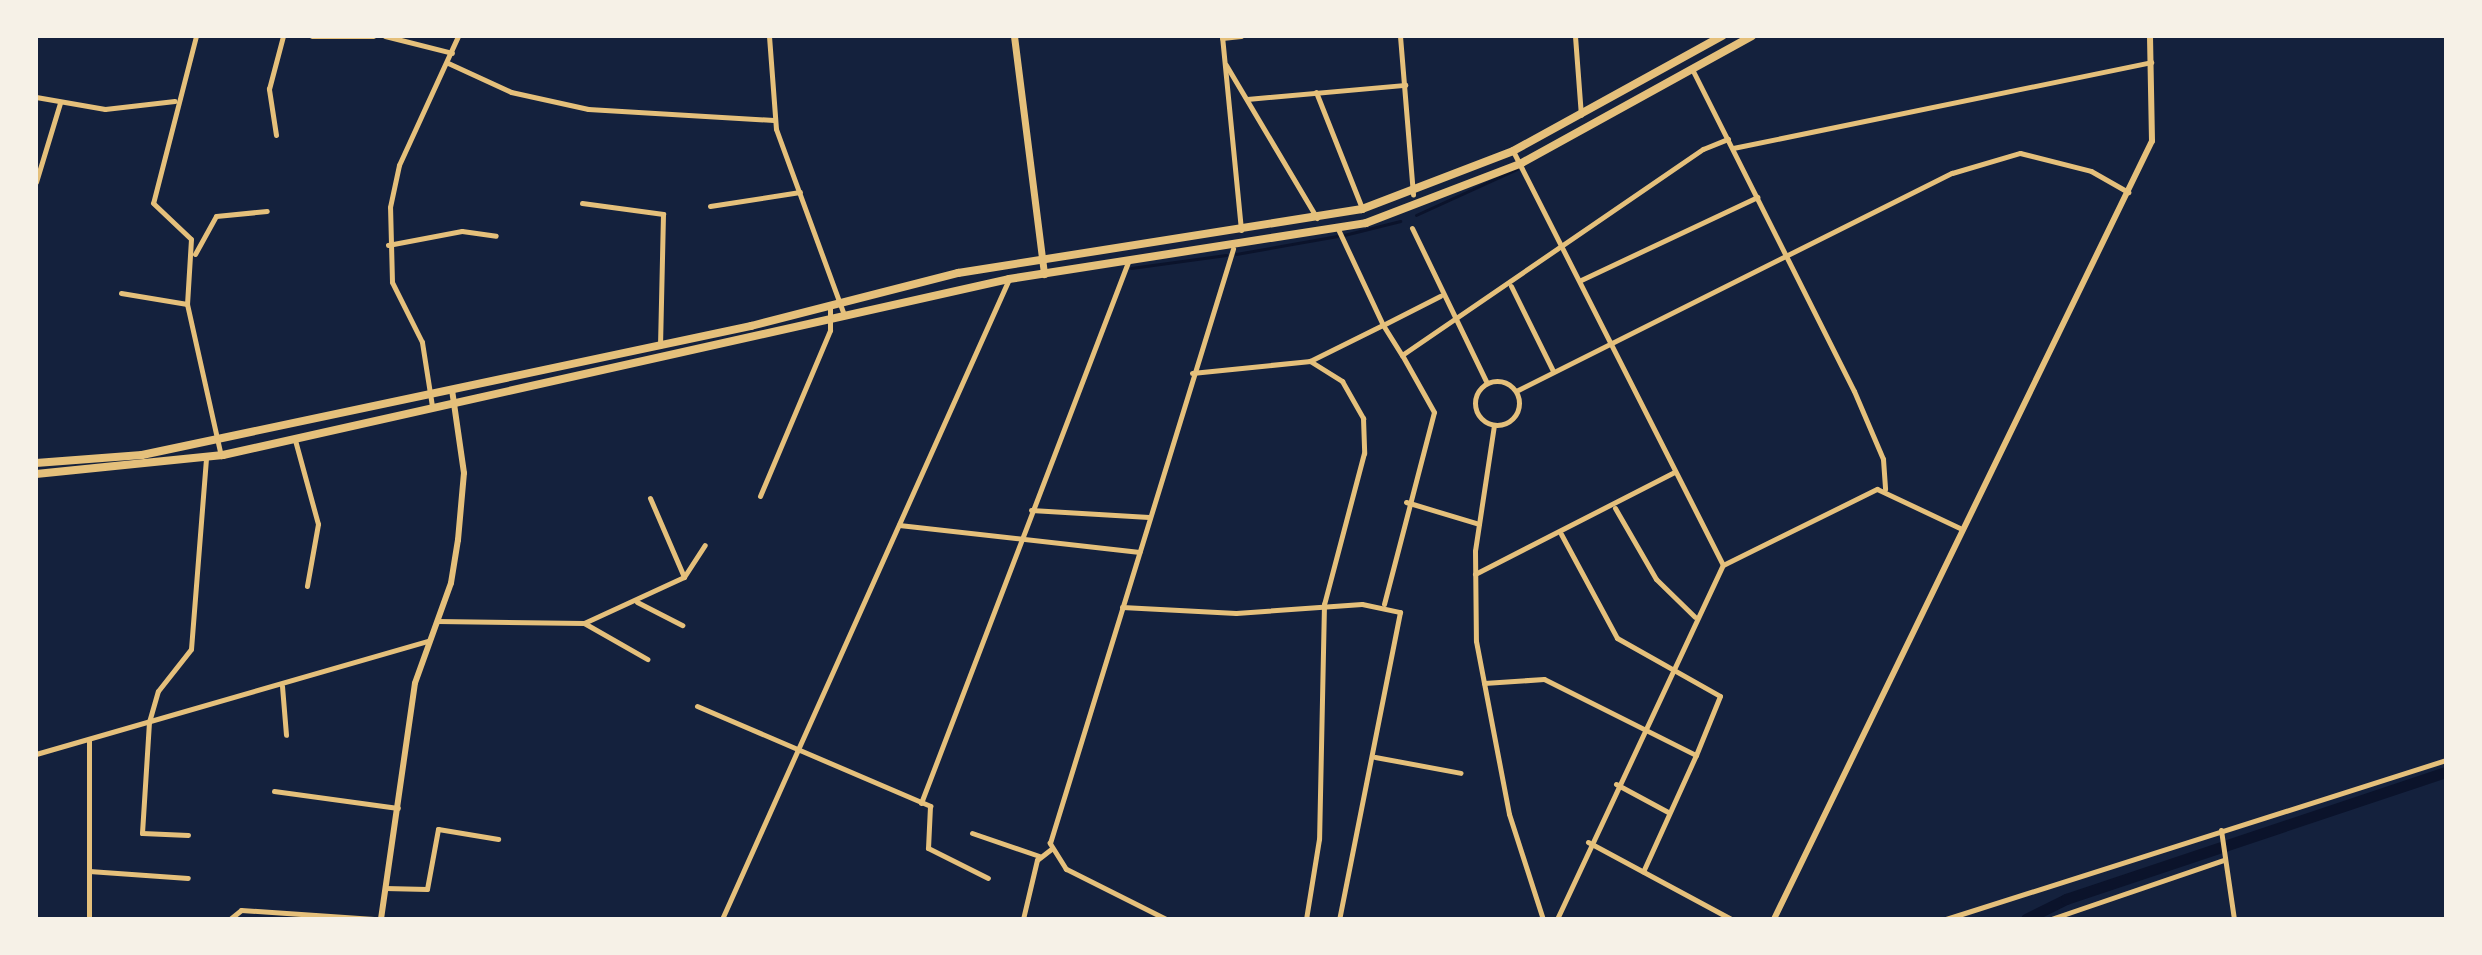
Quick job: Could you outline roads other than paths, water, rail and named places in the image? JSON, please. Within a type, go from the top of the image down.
[{"type":"highway","points":[[36,463],[142,455],[660,346],[840,302],[1042,260],[1317,219],[1362,209],[1413,194],[1513,151],[1722,36]]},
{"type":"highway","points":[[36,474],[221,456],[432,406],[1009,279],[1233,249],[1406,214],[1520,164],[1752,36]]},
{"type":"main road","points":[[1014,36],[1044,274]]},
{"type":"street","points":[[195,255],[191,239],[153,203],[175,101],[196,36]]},
{"type":"street","points":[[276,135],[269,89],[283,36]]},
{"type":"street","points":[[312,36],[373,36]]},
{"type":"street","points":[[385,36],[452,53]]},
{"type":"street","points":[[432,406],[422,342],[392,282],[388,245],[399,165],[458,36]]},
{"type":"street","points":[[769,36],[774,120],[844,315]]},
{"type":"street","points":[[1241,36],[1222,37],[1241,231]]},
{"type":"street","points":[[1400,36],[1413,194]]},
{"type":"street","points":[[1575,36],[1581,116]]},
{"type":"street","points":[[1774,919],[1960,528],[2152,141],[2150,36]]},
{"type":"street","points":[[1733,148],[2152,62]]},
{"type":"street","points":[[448,63],[511,92],[588,109],[774,120]]},
{"type":"street","points":[[1225,64],[1317,219]]},
{"type":"street","points":[[1692,69],[1875,438],[1885,489]]},
{"type":"street","points":[[1247,99],[1405,85]]},
{"type":"street","points":[[1316,92],[1362,209]]},
{"type":"street","points":[[36,97],[105,109],[175,101]]},
{"type":"street","points":[[36,182],[60,103]]},
{"type":"street","points":[[1402,355],[1457,323],[1703,149],[1728,139]]},
{"type":"street","points":[[1513,151],[1565,247],[1674,472],[1723,565]]},
{"type":"street","points":[[1516,391],[1952,173],[2020,153],[2091,171],[2128,192]]},
{"type":"street","points":[[710,206],[800,192]]},
{"type":"street","points":[[1581,280],[1758,197]]},
{"type":"street","points":[[582,203],[663,214],[660,346]]},
{"type":"street","points":[[221,456],[187,304],[195,255],[216,216],[267,211]]},
{"type":"street","points":[[1412,228],[1440,296],[1487,383]]},
{"type":"street","points":[[1338,229],[1383,325],[1434,412],[1406,502],[1384,604]]},
{"type":"street","points":[[388,245],[462,231],[496,236]]},
{"type":"street","points":[[1023,919],[1039,856],[1051,849],[1192,373],[1233,249]]},
{"type":"street","points":[[921,803],[1128,262]]},
{"type":"street","points":[[722,919],[1009,279]]},
{"type":"street","points":[[1511,286],[1554,372]]},
{"type":"street","points":[[121,293],[187,304]]},
{"type":"street","points":[[1192,373],[1310,361],[1440,296]]},
{"type":"street","points":[[760,496],[830,320],[829,306]]},
{"type":"street","points":[[1306,919],[1319,839],[1324,604],[1365,433],[1352,392],[1310,361]]},
{"type":"street","points":[[1487,383],[1501,381],[1516,391]]},
{"type":"street","points":[[1487,383],[1475,407],[1494,425]]},
{"type":"street","points":[[381,919],[427,641],[451,583],[464,473],[452,390]]},
{"type":"street","points":[[1494,425],[1514,416],[1516,391]]},
{"type":"street","points":[[1494,425],[1475,574],[1484,683],[1509,814],[1543,919]]},
{"type":"street","points":[[295,437],[318,524],[307,586]]},
{"type":"street","points":[[188,835],[142,833],[149,722],[158,691],[191,649],[206,458]]},
{"type":"street","points":[[1475,574],[1615,508],[1674,472]]},
{"type":"street","points":[[1885,489],[1960,528]]},
{"type":"street","points":[[1557,919],[1588,842],[1723,565],[1885,489]]},
{"type":"street","points":[[650,498],[684,577]]},
{"type":"street","points":[[1406,502],[1479,524]]},
{"type":"street","points":[[1615,508],[1656,579],[1695,617]]},
{"type":"street","points":[[1031,510],[1149,517]]},
{"type":"street","points":[[899,525],[1139,552]]},
{"type":"street","points":[[1561,534],[1617,638],[1720,696],[1643,872]]},
{"type":"street","points":[[437,621],[584,623],[637,602],[684,577],[705,545]]},
{"type":"street","points":[[637,602],[682,625]]},
{"type":"street","points":[[1122,607],[1236,613],[1324,604],[1384,604],[1400,612],[1375,757],[1339,919]]},
{"type":"street","points":[[584,623],[647,659]]},
{"type":"street","points":[[36,754],[282,686],[427,641]]},
{"type":"street","points":[[1484,683],[1544,679],[1696,755]]},
{"type":"street","points":[[282,686],[286,735]]},
{"type":"street","points":[[697,706],[798,755],[921,803],[935,814],[928,848],[988,878]]},
{"type":"street","points":[[89,740],[89,919]]},
{"type":"street","points":[[1375,757],[1461,773]]},
{"type":"street","points":[[1946,919],[2446,760]]},
{"type":"street","points":[[1616,784],[1668,812]]},
{"type":"street","points":[[274,791],[398,808]]},
{"type":"street","points":[[385,888],[427,889],[438,829],[498,839]]},
{"type":"street","points":[[2221,830],[2234,919]]},
{"type":"street","points":[[972,833],[1039,856]]},
{"type":"street","points":[[1588,842],[1731,919]]},
{"type":"street","points":[[1051,849],[1066,869],[1166,919]]},
{"type":"street","points":[[2051,919],[2223,860]]},
{"type":"street","points":[[89,871],[188,878]]},
{"type":"street","points":[[230,919],[241,910],[374,919]]},
{"type":"waterway","points":[[1416,215],[1517,169]]},
{"type":"waterway","points":[[1344,235],[1400,221]]},
{"type":"waterway","points":[[1236,254],[1337,236]]},
{"type":"waterway","points":[[1131,268],[1226,255]]},
{"type":"waterway","points":[[2026,919],[2066,899],[2446,772]]}]
